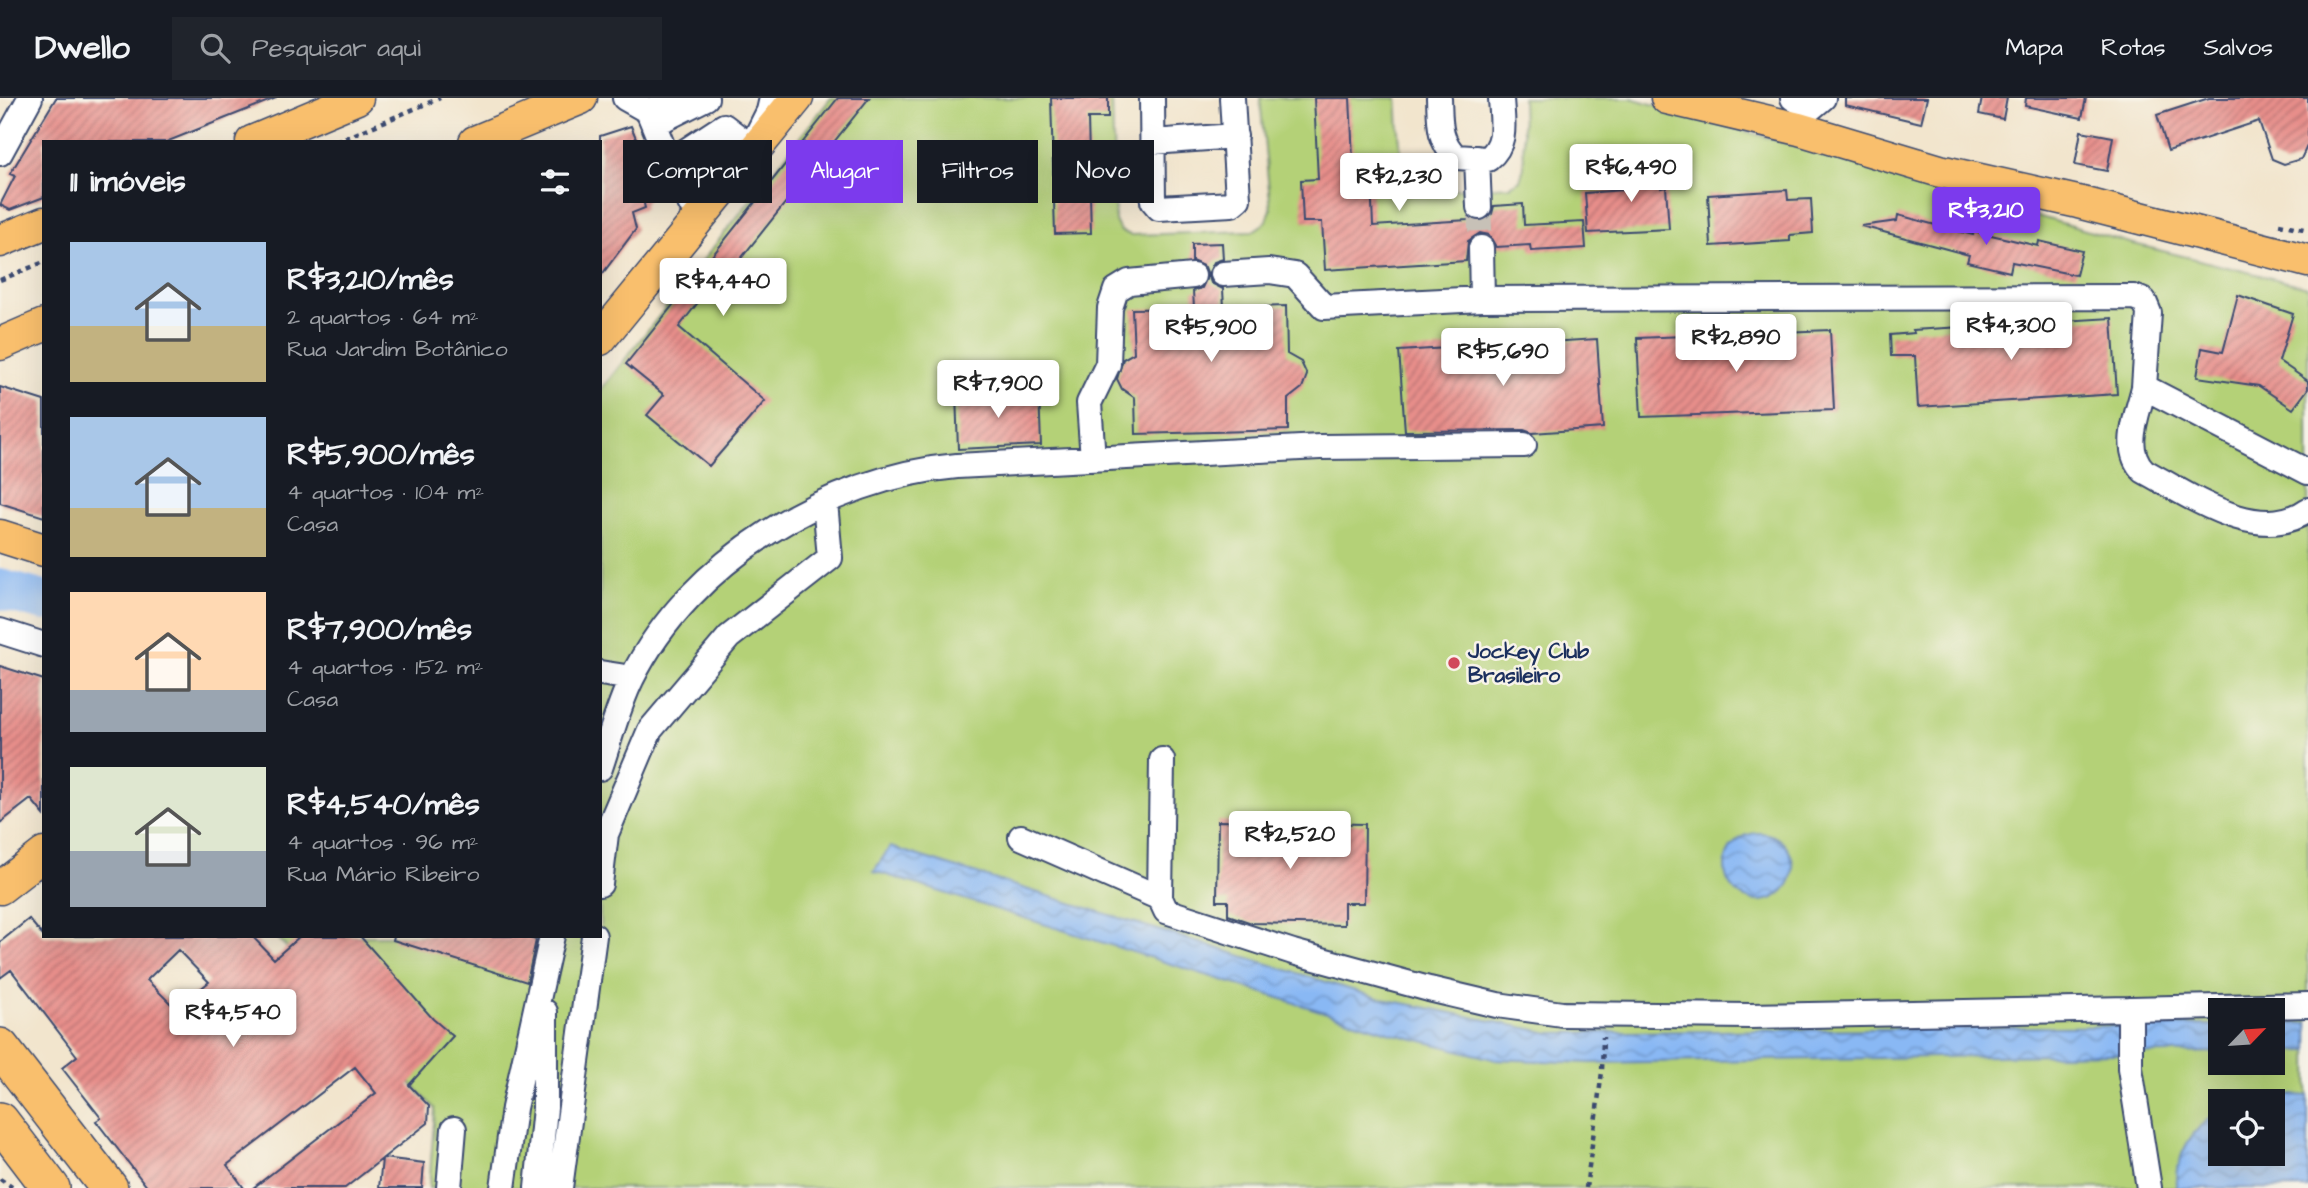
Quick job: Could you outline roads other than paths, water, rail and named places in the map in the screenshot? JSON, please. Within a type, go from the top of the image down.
[{"type":"highway","points":[[0,1047],[109,1188]]},
{"type":"highway","points":[[0,1121],[51,1188]]},
{"type":"main road","points":[[258,140],[357,98]]},
{"type":"main road","points":[[480,140],[581,98]]},
{"type":"main road","points":[[761,140],[797,98]]},
{"type":"main road","points":[[1667,98],[1806,108]]},
{"type":"main road","points":[[1731,98],[1806,108],[1940,171],[2078,202],[2308,261]]},
{"type":"main road","points":[[602,336],[708,203]]},
{"type":"main road","points":[[0,241],[42,224]]},
{"type":"main road","points":[[0,344],[42,326]]},
{"type":"main road","points":[[0,536],[42,549]]},
{"type":"main road","points":[[0,888],[42,856]]},
{"type":"street","points":[[0,153],[30,98]]},
{"type":"street","points":[[625,98],[658,136],[697,216]]},
{"type":"street","points":[[658,136],[679,98]]},
{"type":"street","points":[[756,140],[772,98]]},
{"type":"street","points":[[1152,98],[1153,140]]},
{"type":"street","points":[[1154,202],[1159,208],[1232,204],[1238,199],[1232,98]]},
{"type":"street","points":[[1439,98],[1441,133],[1446,148],[1456,157],[1488,159],[1500,150],[1503,138],[1501,98]]},
{"type":"street","points":[[658,136],[715,109],[738,140]]},
{"type":"street","points":[[1154,142],[1235,136]]},
{"type":"street","points":[[1478,158],[1479,207]]},
{"type":"street","points":[[1481,248],[1482,299]]},
{"type":"street","points":[[1223,274],[1269,271],[1294,275],[1324,307],[1482,299],[2134,297],[2144,301],[2149,313],[2144,387],[2130,446],[2135,462],[2144,471],[2233,518],[2283,521],[2298,517],[2308,510]]},
{"type":"street","points":[[1093,459],[1089,403],[1108,364],[1110,308],[1116,290],[1129,282],[1193,276]]},
{"type":"street","points":[[2144,387],[2308,472]]},
{"type":"street","points":[[602,762],[632,678],[657,637],[706,580],[764,536],[825,502],[924,468],[1320,447],[1524,445]]},
{"type":"street","points":[[602,867],[606,834],[650,730],[729,637],[830,558],[825,502]]},
{"type":"street","points":[[0,631],[42,644]]},
{"type":"street","points":[[602,673],[632,678]]},
{"type":"street","points":[[1162,760],[1160,898],[1166,911],[1293,952],[1497,1005],[1562,1014],[1750,1016],[2130,1013],[2308,1005]]},
{"type":"street","points":[[1021,837],[1160,898]]},
{"type":"street","points":[[503,1188],[514,1108],[551,938]]},
{"type":"street","points":[[560,1188],[594,938]]},
{"type":"street","points":[[537,1188],[545,1108],[545,962]]},
{"type":"street","points":[[2130,1013],[2130,1068],[2149,1188]]},
{"type":"street","points":[[449,1188],[454,1129]]},
{"type":"water","points":[[1759,833],[1772,835],[1783,843],[1791,854],[1791,880],[1783,891],[1772,899],[1759,901],[1746,899],[1735,891],[1727,880],[1725,867],[1727,854],[1735,843],[1746,835]]},
{"type":"water","points":[[890,847],[1378,998],[1550,1033],[2208,1025],[2208,1052],[1591,1063],[1493,1059],[1391,1033],[874,871]]},
{"type":"water","points":[[2308,1023],[2308,1051],[2286,1051],[2286,1024]]},
{"type":"water","points":[[2285,1096],[2308,1096],[2308,1188],[2177,1188],[2182,1153],[2194,1134],[2208,1120],[2208,1166],[2285,1166]]},
{"type":"waterway","points":[[0,589],[42,600]]},
{"type":"tunnel","points":[[1479,207],[1481,248]]},
{"type":"place","name":"Jockey Club Brasileiro","points":[[1454,663]]}]
